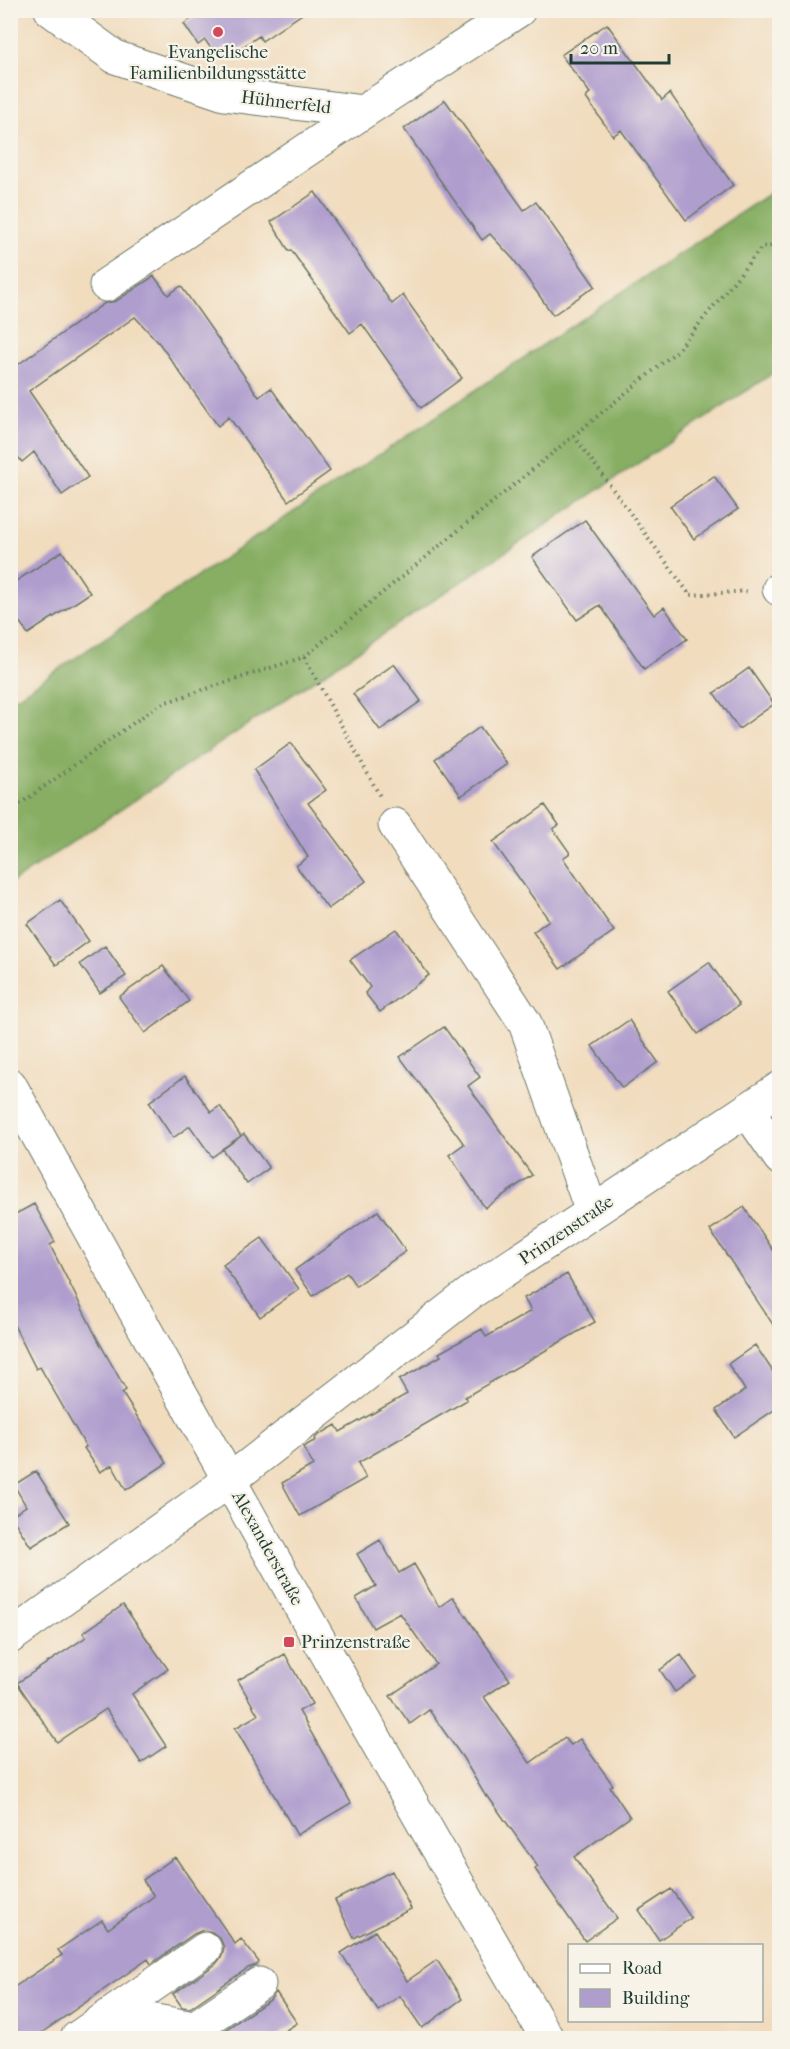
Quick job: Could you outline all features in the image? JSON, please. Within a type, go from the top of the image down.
[{"type":"street","name":"Hühnerfeld","points":[[51,10],[115,57],[224,94],[363,112]]},
{"type":"street","name":"Hühnerfeld","points":[[106,285],[519,10]]},
{"type":"street","points":[[395,825],[525,1023],[592,1212]]},
{"type":"street","name":"Alexanderstraße","points":[[10,1085],[453,1876],[548,2038]]},
{"type":"street","name":"Prinzenstraße","points":[[10,1638],[230,1480],[473,1291],[780,1088]]},
{"type":"street","points":[[747,1110],[780,1158]]},
{"type":"street","points":[[77,2038],[205,1949]]},
{"type":"street","points":[[121,2038],[150,2019],[194,2028],[259,1984]]},
{"type":"path","points":[[10,811],[160,704],[304,657],[677,351],[762,247],[780,245]]},
{"type":"path","points":[[574,436],[690,595],[779,589]]},
{"type":"path","points":[[304,657],[395,825]]},
{"type":"green space","points":[[779,187],[779,369],[11,883],[11,701]]},
{"type":"building","points":[[204,10],[308,10],[262,41],[259,36],[232,54],[226,47],[215,54],[205,40],[198,45],[184,24]]},
{"type":"building","points":[[607,24],[662,100],[670,93],[733,185],[686,220],[621,130],[613,136],[586,98],[590,93],[561,55]]},
{"type":"building","points":[[445,100],[524,210],[536,202],[595,286],[553,315],[514,260],[490,234],[482,240],[404,129]]},
{"type":"building","points":[[315,192],[392,304],[403,295],[462,378],[421,408],[362,324],[350,333],[291,250],[289,251],[271,222]]},
{"type":"building","points":[[154,276],[168,295],[181,286],[259,397],[271,388],[330,471],[288,501],[229,417],[218,426],[159,343],[135,317],[29,391],[88,477],[62,495],[34,452],[22,462],[10,447],[10,364],[13,368],[105,303],[116,301]]},
{"type":"building","points":[[714,476],[738,509],[694,539],[670,506]]},
{"type":"building","points":[[585,520],[654,615],[664,607],[687,639],[644,669],[600,605],[577,620],[532,557]]},
{"type":"building","points":[[62,551],[90,593],[28,634],[10,608],[10,585]]},
{"type":"building","points":[[394,664],[421,701],[380,730],[353,694]]},
{"type":"building","points":[[749,668],[774,704],[739,729],[714,693]]},
{"type":"building","points":[[480,727],[507,764],[461,796],[435,759]]},
{"type":"building","points":[[291,743],[326,790],[308,803],[366,881],[328,909],[296,866],[308,857],[254,770]]},
{"type":"building","points":[[545,805],[559,825],[553,829],[570,853],[563,858],[614,931],[560,969],[533,932],[549,920],[493,842]]},
{"type":"building","points":[[60,900],[89,941],[56,965],[27,924]]},
{"type":"building","points":[[396,929],[429,975],[380,1012],[365,993],[370,987],[350,960]]},
{"type":"building","points":[[105,946],[126,976],[100,993],[80,964]]},
{"type":"building","points":[[709,962],[739,1005],[698,1034],[668,991]]},
{"type":"building","points":[[163,966],[189,1001],[145,1033],[119,997]]},
{"type":"building","points":[[629,1020],[658,1062],[622,1088],[592,1046]]},
{"type":"building","points":[[444,1027],[480,1077],[468,1086],[532,1175],[485,1208],[449,1155],[464,1144],[400,1057]]},
{"type":"building","points":[[185,1076],[211,1112],[220,1106],[241,1136],[212,1157],[190,1126],[173,1138],[149,1102]]},
{"type":"building","points":[[244,1134],[269,1168],[247,1184],[222,1149]]},
{"type":"building","points":[[34,1204],[55,1242],[50,1245],[126,1390],[122,1393],[167,1463],[126,1490],[112,1465],[100,1472],[84,1448],[86,1447],[40,1367],[36,1369],[10,1317],[10,1217]]},
{"type":"building","points":[[744,1207],[780,1260],[780,1335],[710,1230]]},
{"type":"building","points":[[378,1211],[406,1251],[356,1286],[347,1273],[313,1296],[295,1270]]},
{"type":"building","points":[[262,1238],[299,1289],[260,1317],[223,1265]]},
{"type":"building","points":[[567,1274],[595,1322],[465,1397],[467,1400],[358,1463],[366,1478],[300,1516],[282,1483],[313,1465],[303,1447],[336,1425],[340,1432],[407,1394],[399,1380],[441,1356],[439,1353],[482,1329],[486,1337],[531,1311],[524,1298]]},
{"type":"building","points":[[755,1345],[780,1382],[780,1406],[734,1437],[716,1410],[745,1390],[728,1364]]},
{"type":"building","points":[[36,1471],[69,1523],[31,1547],[11,1516],[26,1506],[14,1485]]},
{"type":"building","points":[[380,1540],[399,1573],[414,1564],[439,1607],[453,1597],[510,1680],[484,1697],[530,1763],[565,1738],[571,1745],[580,1739],[613,1785],[610,1787],[630,1817],[574,1857],[617,1918],[585,1941],[535,1869],[538,1867],[487,1795],[486,1797],[463,1758],[429,1710],[410,1724],[390,1696],[436,1664],[400,1613],[373,1628],[356,1598],[376,1586],[357,1554]]},
{"type":"building","points":[[123,1605],[168,1669],[132,1694],[166,1746],[141,1763],[106,1709],[57,1742],[17,1683],[86,1637],[83,1633]]},
{"type":"building","points":[[285,1654],[312,1704],[299,1711],[351,1803],[297,1835],[235,1728],[258,1715],[238,1680]]},
{"type":"building","points":[[681,1655],[696,1677],[675,1692],[660,1670]]},
{"type":"building","points":[[175,1857],[235,1944],[241,1939],[259,1962],[257,1965],[248,1968],[190,2008],[182,2007],[173,1994],[216,1964],[222,1956],[224,1947],[220,1938],[212,1932],[203,1930],[151,1964],[148,1959],[34,2038],[10,2038],[10,1990],[62,1955],[58,1950],[102,1920],[108,1929],[154,1896],[143,1880]]},
{"type":"building","points":[[392,1871],[411,1909],[354,1938],[335,1900]]},
{"type":"building","points":[[671,1889],[691,1918],[659,1940],[639,1910]]},
{"type":"building","points":[[375,1931],[407,1981],[437,1960],[462,1999],[422,2028],[400,1996],[378,2011],[341,1953]]},
{"type":"building","points":[[276,1992],[297,2023],[274,2038],[220,2038],[217,2035],[270,2000]]},
{"type":"place","name":"Evangelische Familienbildungsstätte","points":[[218,32]]},
{"type":"place","name":"Prinzenstraße","points":[[289,1642]]}]
